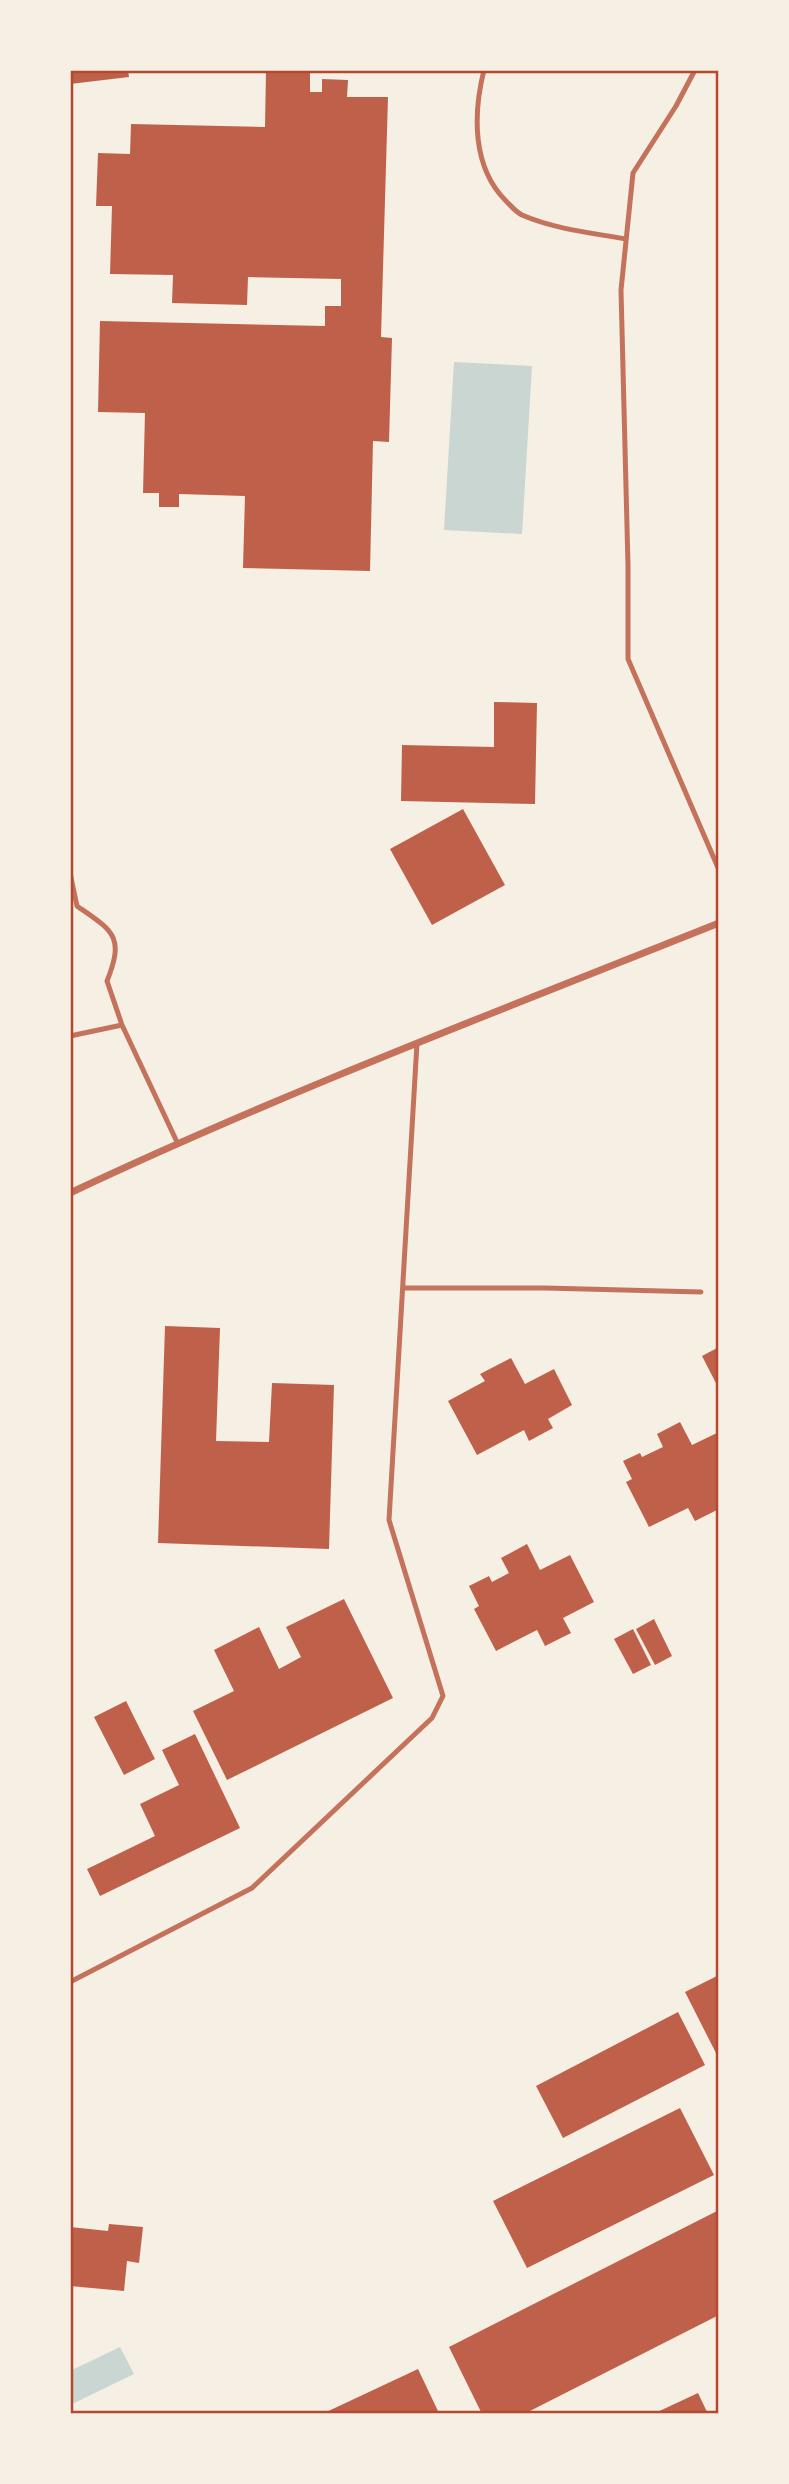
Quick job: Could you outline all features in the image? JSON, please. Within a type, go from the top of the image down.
[{"type":"street","points":[[70,1193],[177,1142],[416,1043],[719,923]]},
{"type":"lane","points":[[484,70],[477,123],[478,145],[483,168],[495,190],[519,214],[551,225],[626,239]]},
{"type":"lane","points":[[695,70],[676,106],[633,173],[621,290],[628,659],[719,870]]},
{"type":"lane","points":[[70,873],[77,906],[108,928],[115,942],[116,958],[107,981],[122,1025],[177,1142]]},
{"type":"lane","points":[[70,1036],[122,1025]]},
{"type":"lane","points":[[70,1982],[252,1888],[432,1718],[443,1696],[389,1520],[416,1043]]},
{"type":"lane","points":[[404,1288],[545,1287],[701,1292]]},
{"type":"shaded area","points":[[454,362],[532,366],[522,534],[444,530]]},
{"type":"shaded area","points":[[120,2347],[134,2374],[70,2405],[70,2371]]},
{"type":"building","points":[[70,70],[128,70],[129,77],[70,84]]},
{"type":"building","points":[[266,71],[310,72],[310,92],[322,92],[322,79],[348,80],[347,97],[388,97],[381,337],[392,338],[389,442],[373,441],[370,571],[243,568],[245,496],[179,494],[179,507],[159,507],[159,493],[143,493],[145,413],[98,412],[100,321],[325,326],[325,306],[341,306],[341,279],[248,277],[247,305],[172,303],[173,275],[110,274],[112,206],[96,206],[98,153],[130,154],[131,124],[265,127]]},
{"type":"building","points":[[494,702],[537,703],[535,804],[401,801],[402,745],[494,747]]},
{"type":"building","points":[[463,809],[505,885],[432,925],[390,849]]},
{"type":"building","points":[[165,1326],[220,1328],[216,1441],[269,1442],[272,1383],[334,1385],[329,1549],[158,1543]]},
{"type":"building","points":[[719,1347],[719,1389],[702,1356]]},
{"type":"building","points":[[511,1358],[525,1384],[554,1369],[572,1405],[548,1419],[553,1428],[529,1441],[524,1430],[477,1455],[448,1401],[485,1381],[480,1374]]},
{"type":"building","points":[[680,1422],[692,1445],[719,1432],[719,1509],[695,1521],[688,1508],[649,1527],[626,1482],[632,1479],[623,1461],[640,1453],[642,1457],[663,1447],[657,1434]]},
{"type":"building","points":[[527,1544],[540,1570],[570,1555],[594,1602],[563,1618],[571,1633],[545,1646],[537,1630],[496,1651],[474,1609],[479,1606],[469,1586],[489,1576],[492,1582],[509,1573],[501,1558]]},
{"type":"building","points":[[344,1599],[393,1698],[227,1780],[193,1711],[234,1691],[214,1650],[259,1627],[279,1669],[301,1657],[286,1627]]},
{"type":"building","points":[[654,1619],[672,1656],[655,1665],[636,1629]]},
{"type":"building","points":[[633,1629],[651,1665],[633,1674],[614,1639]]},
{"type":"building","points":[[126,1701],[155,1759],[124,1775],[94,1717]]},
{"type":"building","points":[[195,1734],[240,1828],[100,1896],[87,1869],[155,1836],[140,1804],[179,1785],[162,1750]]},
{"type":"building","points":[[719,1975],[719,2059],[685,1992]]},
{"type":"building","points":[[678,2012],[705,2065],[563,2138],[536,2086]]},
{"type":"building","points":[[680,2108],[714,2175],[527,2268],[493,2201]]},
{"type":"building","points":[[719,2210],[719,2315],[524,2414],[482,2414],[449,2347]]},
{"type":"building","points":[[109,2224],[143,2227],[139,2263],[127,2261],[124,2291],[70,2286],[70,2227],[108,2231]]},
{"type":"building","points":[[418,2369],[438,2411],[431,2414],[322,2414]]},
{"type":"building","points":[[698,2393],[708,2414],[653,2414]]}]
